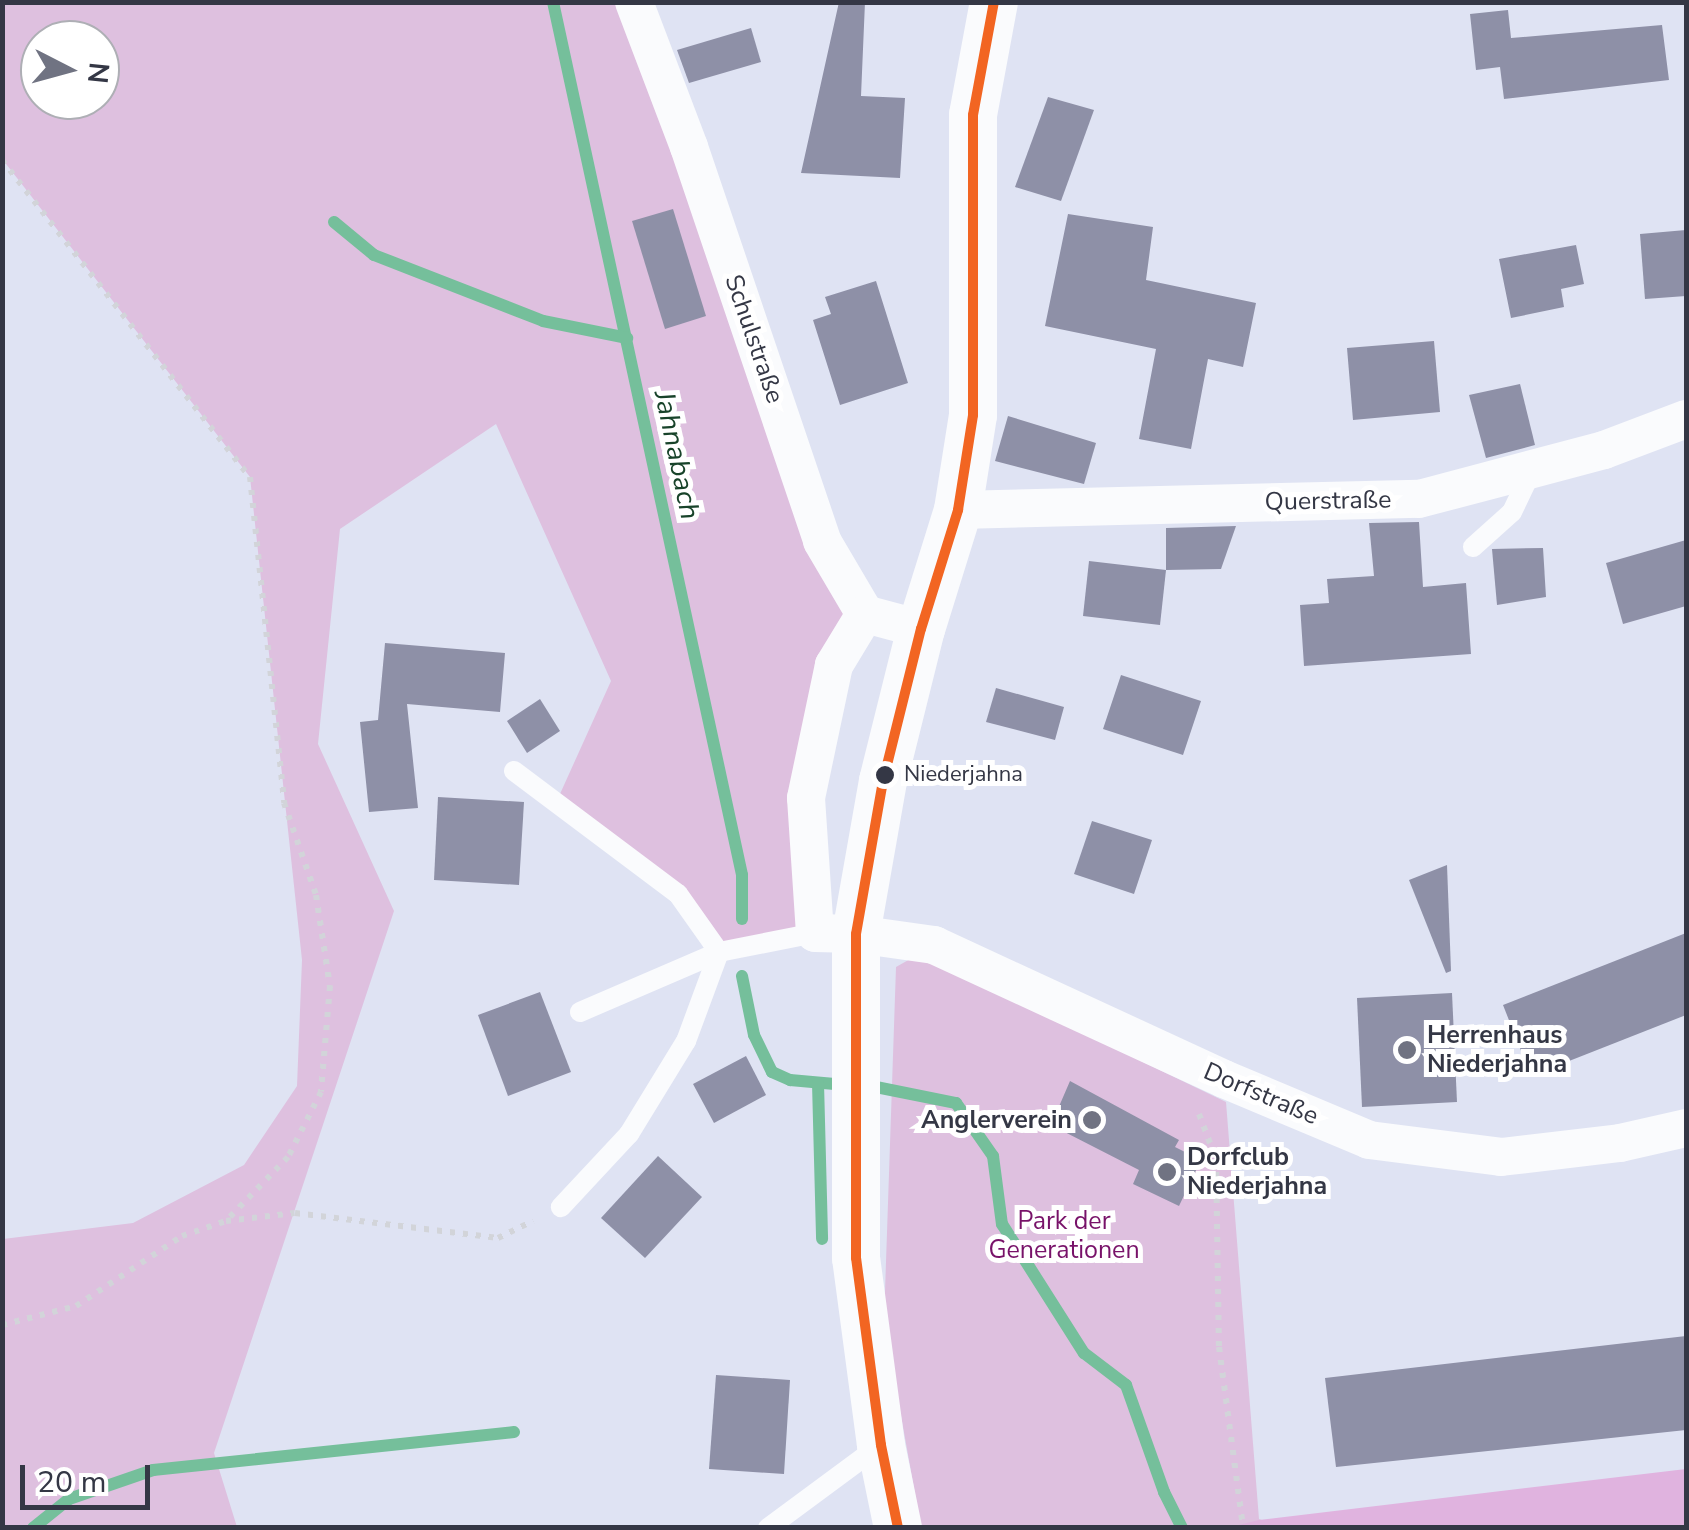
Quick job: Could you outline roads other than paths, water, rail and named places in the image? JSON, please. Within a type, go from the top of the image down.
[{"type":"street","name":"Schulstraße","points":[[634,2],[689,147],[822,541],[865,614]]},
{"type":"street","points":[[835,934],[880,798],[922,629],[958,510],[973,414],[973,115],[994,2]]},
{"type":"street","name":"Querstraße","points":[[958,510],[1419,499],[1604,450],[1686,420]]},
{"type":"street","points":[[898,1528],[881,1445],[856,1258],[853,1050],[835,934],[806,798],[834,665],[865,614],[922,629]]},
{"type":"street","name":"Dorfstraße","points":[[835,934],[934,945],[1178,1058],[1369,1140],[1501,1157],[1620,1144],[1686,1128]]},
{"type":"lane","points":[[1473,547],[1512,512],[1533,468]]},
{"type":"lane","points":[[514,771],[678,894],[718,952]]},
{"type":"lane","points":[[580,1012],[718,952],[835,934]]},
{"type":"lane","points":[[561,1207],[639,1119],[686,1041],[718,952]]},
{"type":"lane","points":[[768,1528],[881,1445]]},
{"type":"waterway","name":"Jahnabach","points":[[553,2],[742,875],[742,919]]},
{"type":"waterway","points":[[334,222],[374,255],[543,321],[627,338]]},
{"type":"waterway","points":[[742,976],[754,1035],[772,1072],[790,1080],[846,1085]]},
{"type":"waterway","points":[[818,1083],[822,1239]]},
{"type":"waterway","points":[[866,1085],[956,1103],[993,1156],[1002,1224],[1084,1353],[1126,1385],[1164,1492],[1182,1528]]},
{"type":"waterway","points":[[33,1528],[69,1499],[153,1470],[514,1432]]},
{"type":"place","name":"Niederjahna","points":[[885,775]]},
{"type":"place","name":"Herrenhaus Niederjahna","points":[[1407,1050]]},
{"type":"place","name":"Anglerverein","points":[[1092,1120]]},
{"type":"place","name":"Dorfclub Niederjahna","points":[[1167,1172]]},
{"type":"park label","name":"Park der Generationen","points":[[1064,1236]]}]
